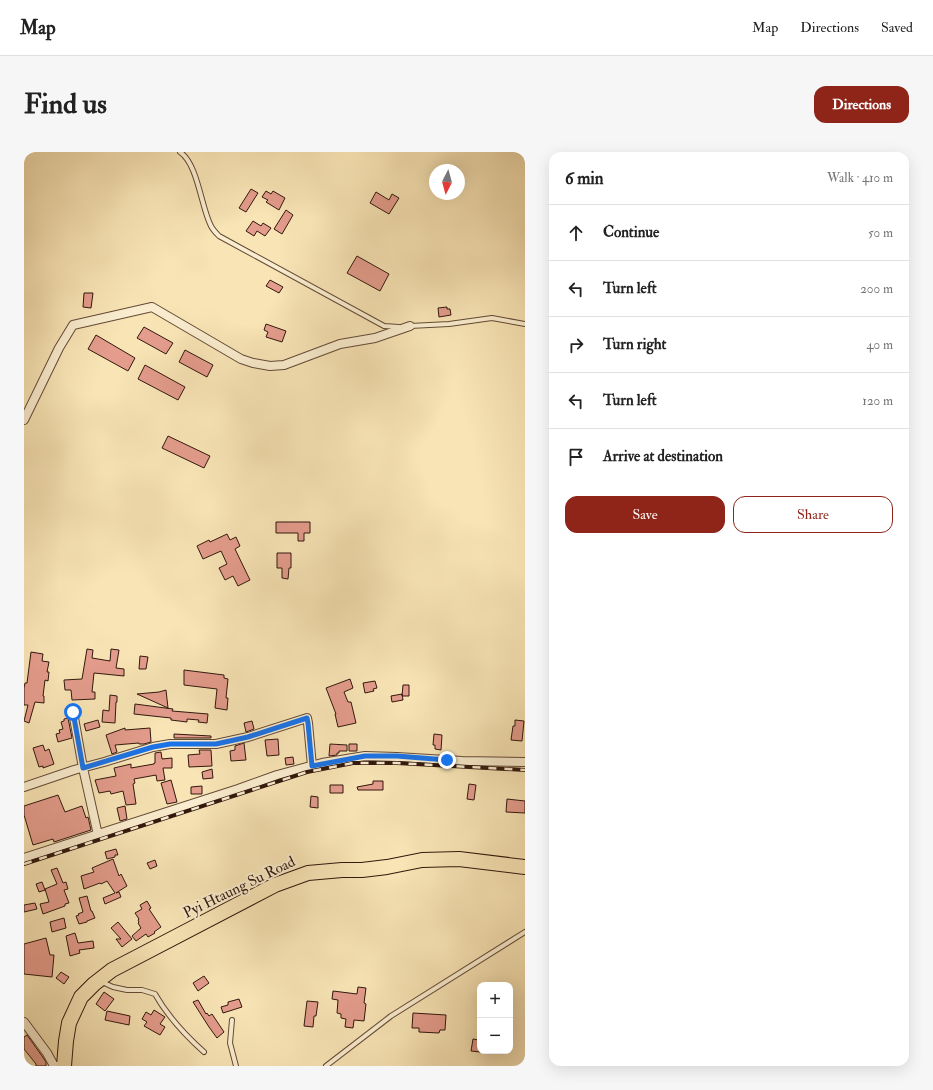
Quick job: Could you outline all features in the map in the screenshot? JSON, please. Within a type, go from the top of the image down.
[{"type":"highway","name":"Pyi Htaung Su Road","points":[[64,1066],[69,1023],[81,997],[99,980],[112,970],[275,885],[308,873],[362,870],[422,860],[459,859],[525,867]]},
{"type":"street","points":[[24,420],[59,348],[73,325],[152,307],[241,359],[270,366],[284,365],[340,344],[375,338],[410,326]]},
{"type":"street","points":[[73,712],[83,768],[98,835]]},
{"type":"street","points":[[24,787],[153,747],[177,744],[216,744],[248,737],[307,718],[312,766]]},
{"type":"street","points":[[24,858],[54,847],[98,835],[238,789],[276,775],[312,766],[365,756],[432,758],[462,761],[525,762]]},
{"type":"street","points":[[24,1022],[47,1053],[53,1064],[56,1066]]},
{"type":"lane","points":[[180,152],[185,155],[191,166],[211,226],[219,236],[384,326],[449,324],[492,318],[525,324]]},
{"type":"lane","points":[[326,1066],[391,1016],[525,932]]},
{"type":"lane","points":[[99,980],[114,987],[127,990],[142,990],[155,994],[162,1006],[186,1036],[204,1052]]},
{"type":"lane","points":[[232,1020],[230,1043],[236,1066]]},
{"type":"building","points":[[251,189],[258,193],[246,212],[239,208]]},
{"type":"building","points":[[266,191],[271,194],[273,191],[285,198],[279,210],[266,202],[268,200],[262,197]]},
{"type":"building","points":[[376,192],[389,200],[392,194],[399,198],[389,214],[370,203]]},
{"type":"building","points":[[286,210],[293,215],[282,234],[274,229]]},
{"type":"building","points":[[253,221],[261,226],[263,223],[271,228],[265,236],[257,231],[254,236],[246,231]]},
{"type":"building","points":[[357,256],[389,274],[380,291],[347,273]]},
{"type":"building","points":[[270,280],[283,287],[279,293],[266,286]]},
{"type":"building","points":[[84,293],[93,293],[91,308],[83,307]]},
{"type":"building","points":[[447,307],[447,309],[450,309],[451,315],[439,317],[438,308]]},
{"type":"building","points":[[266,324],[286,331],[282,342],[266,337],[268,332],[264,330]]},
{"type":"building","points":[[144,327],[173,343],[166,354],[137,338]]},
{"type":"building","points":[[96,335],[135,358],[128,371],[88,349]]},
{"type":"building","points":[[185,350],[213,365],[207,377],[179,362]]},
{"type":"building","points":[[145,365],[185,387],[178,400],[138,379]]},
{"type":"building","points":[[168,436],[210,456],[204,468],[162,448]]},
{"type":"building","points":[[276,522],[310,522],[310,533],[304,533],[304,541],[298,541],[298,533],[276,533]]},
{"type":"building","points":[[227,534],[230,540],[236,537],[240,546],[235,549],[250,580],[238,586],[233,576],[225,580],[219,568],[227,564],[221,551],[203,559],[197,546]]},
{"type":"building","points":[[277,553],[291,553],[291,568],[289,568],[288,579],[282,578],[282,568],[277,568]]},
{"type":"building","points":[[87,649],[93,650],[92,658],[110,661],[111,649],[119,650],[116,668],[124,669],[124,676],[94,673],[92,692],[95,692],[95,699],[72,700],[71,690],[65,690],[64,680],[82,679]]},
{"type":"building","points":[[31,652],[43,654],[42,661],[49,662],[47,672],[49,672],[48,681],[45,680],[43,696],[44,703],[35,702],[29,723],[24,721],[28,705],[24,705],[24,688],[25,683],[27,683]]},
{"type":"building","points":[[140,656],[148,657],[146,669],[139,669]]},
{"type":"building","points":[[184,670],[224,675],[224,678],[228,679],[226,698],[228,698],[227,710],[215,708],[217,689],[184,685]]},
{"type":"building","points":[[350,679],[353,688],[344,692],[348,702],[351,702],[356,723],[338,727],[336,714],[326,688]]},
{"type":"building","points":[[375,681],[377,688],[373,689],[374,691],[365,693],[363,683]]},
{"type":"building","points":[[403,685],[409,685],[409,696],[402,696]]},
{"type":"building","points":[[166,690],[168,708],[137,694],[159,692]]},
{"type":"building","points":[[402,694],[403,700],[392,702],[391,696]]},
{"type":"building","points":[[110,695],[117,696],[115,723],[102,722],[103,710],[109,711]]},
{"type":"building","points":[[135,704],[173,709],[172,711],[208,714],[207,723],[198,722],[199,720],[187,719],[187,722],[171,720],[171,718],[134,714]]},
{"type":"building","points":[[68,718],[72,738],[58,742],[56,734],[60,733],[59,730],[63,729],[61,722]]},
{"type":"building","points":[[98,720],[100,727],[86,731],[84,724]]},
{"type":"building","points":[[515,720],[524,721],[522,741],[511,740]]},
{"type":"building","points":[[252,721],[254,729],[246,732],[244,723]]},
{"type":"building","points":[[125,728],[125,730],[150,728],[151,742],[144,744],[115,745],[117,752],[112,754],[106,735]]},
{"type":"building","points":[[174,734],[211,736],[211,738],[174,738]]},
{"type":"building","points":[[434,734],[442,735],[441,750],[435,749],[435,745],[433,745]]},
{"type":"building","points":[[278,739],[279,755],[267,756],[265,740]]},
{"type":"building","points":[[244,743],[246,760],[231,761],[230,751],[235,750],[235,746]]},
{"type":"building","points":[[330,744],[347,745],[347,751],[339,751],[337,755],[329,756]]},
{"type":"building","points":[[349,744],[357,744],[357,751],[349,751]]},
{"type":"building","points":[[43,745],[45,751],[49,749],[54,764],[43,768],[43,766],[39,767],[33,748]]},
{"type":"building","points":[[199,750],[211,750],[212,766],[189,767],[188,755],[200,754]]},
{"type":"building","points":[[161,752],[162,759],[172,758],[172,768],[163,768],[165,780],[157,781],[156,775],[134,779],[135,783],[133,784],[136,804],[126,805],[123,791],[111,794],[110,791],[99,793],[95,780],[116,776],[114,768],[131,764],[131,768],[154,764],[155,753]]},
{"type":"building","points":[[293,757],[294,764],[286,765],[285,758]]},
{"type":"building","points":[[212,769],[213,778],[203,779],[202,772]]},
{"type":"building","points":[[171,780],[177,802],[167,804],[161,783]]},
{"type":"building","points":[[373,781],[383,781],[383,790],[358,790],[357,787],[373,784]]},
{"type":"building","points":[[469,784],[476,785],[474,800],[467,799]]},
{"type":"building","points":[[330,785],[343,785],[343,793],[330,793]]},
{"type":"building","points":[[202,786],[202,794],[191,794],[191,787]]},
{"type":"building","points":[[58,795],[65,812],[82,806],[86,818],[88,817],[91,830],[54,842],[53,839],[33,845],[24,815],[24,806]]},
{"type":"building","points":[[311,796],[318,797],[318,808],[310,807]]},
{"type":"building","points":[[507,799],[525,801],[525,813],[506,812]]},
{"type":"building","points":[[125,806],[127,819],[120,821],[117,808]]},
{"type":"building","points":[[116,849],[118,855],[107,859],[105,852]]},
{"type":"building","points":[[113,859],[119,876],[121,874],[127,886],[116,893],[119,892],[121,897],[105,904],[103,898],[115,893],[107,881],[84,889],[81,876],[94,872],[92,868]]},
{"type":"building","points":[[155,860],[157,866],[150,869],[147,863]]},
{"type":"building","points":[[57,868],[63,883],[66,882],[68,889],[64,890],[69,903],[65,904],[65,906],[43,914],[40,904],[49,902],[45,889],[57,884],[51,870]]},
{"type":"building","points":[[42,882],[45,890],[39,892],[36,884]]},
{"type":"building","points":[[87,896],[91,911],[95,918],[79,924],[76,916],[83,912],[79,898]]},
{"type":"building","points":[[147,901],[151,908],[149,909],[161,927],[148,937],[146,934],[136,941],[132,936],[141,928],[138,923],[139,919],[135,913],[142,909],[140,905]]},
{"type":"building","points":[[35,903],[37,909],[24,912],[24,905]]},
{"type":"building","points":[[64,918],[66,928],[52,932],[50,922]]},
{"type":"building","points":[[118,922],[132,939],[122,947],[116,939],[121,939],[111,928]]},
{"type":"building","points":[[75,933],[78,943],[93,941],[94,948],[79,950],[80,953],[70,956],[66,936]]},
{"type":"building","points":[[46,938],[50,955],[54,955],[52,977],[24,974],[24,944]]},
{"type":"building","points":[[61,972],[69,977],[64,984],[56,978]]},
{"type":"building","points":[[204,976],[209,983],[198,991],[193,983]]},
{"type":"building","points":[[358,987],[366,988],[364,1021],[354,1020],[353,1028],[345,1027],[346,1019],[341,1018],[341,1014],[337,1013],[338,1000],[332,999],[333,991],[357,994]]},
{"type":"building","points":[[104,992],[114,999],[105,1011],[96,1004]]},
{"type":"building","points":[[239,999],[242,1007],[223,1013],[221,1007],[228,1005],[228,1002]]},
{"type":"building","points":[[198,1000],[206,1014],[207,1013],[209,1016],[212,1014],[224,1032],[217,1038],[193,1002]]},
{"type":"building","points":[[307,1001],[318,1002],[313,1027],[304,1026]]},
{"type":"building","points":[[154,1010],[165,1017],[160,1024],[165,1027],[160,1035],[144,1026],[147,1022],[142,1019],[146,1012],[151,1015]]},
{"type":"building","points":[[107,1011],[130,1016],[129,1025],[105,1020]]},
{"type":"building","points":[[413,1013],[446,1015],[445,1030],[440,1030],[439,1033],[419,1032],[419,1028],[412,1028]]},
{"type":"building","points":[[27,1035],[46,1062],[46,1066],[36,1066],[24,1049],[24,1037]]},
{"type":"building","points":[[473,1039],[477,1040],[477,1052],[471,1051]]},
{"type":"railway","points":[[24,864],[307,772],[353,763],[397,763],[525,770]]},
{"type":"route","points":[[73,712],[83,768],[153,747],[170,744],[216,744],[248,737],[307,718],[312,766],[365,756],[397,756],[447,760]]}]
